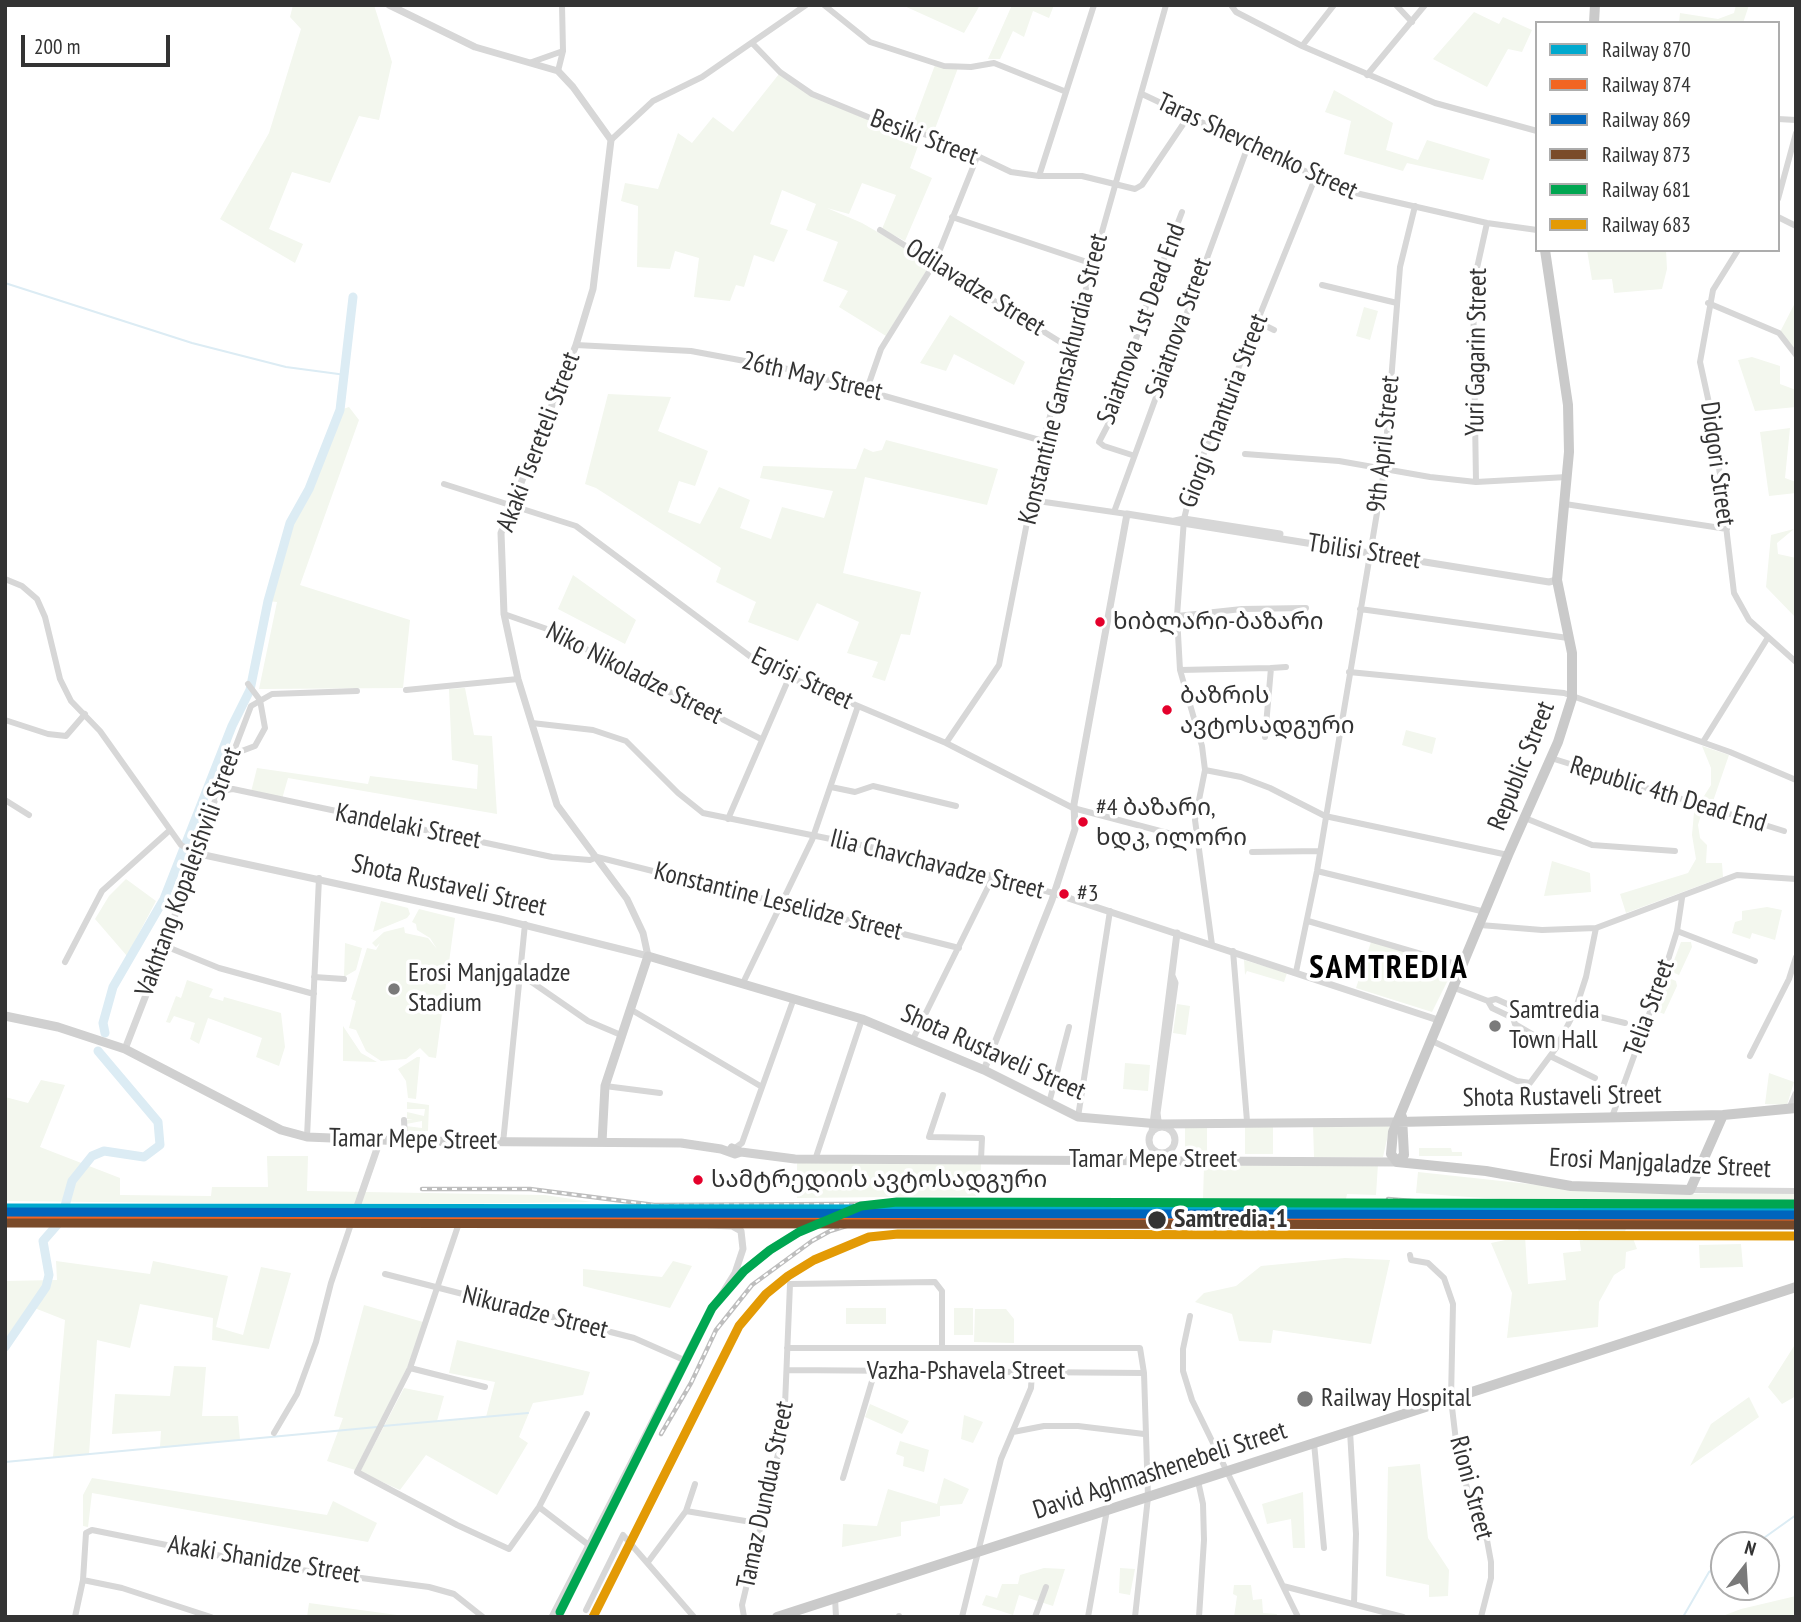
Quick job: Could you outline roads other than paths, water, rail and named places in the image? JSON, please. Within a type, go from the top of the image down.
[{"type":"main road","name":"Republic Street","points":[[1397,1162],[1391,1154],[1392,1132],[1400,1120],[1438,1020],[1565,726],[1572,698],[1574,670],[1555,580],[1565,504],[1569,441],[1565,371],[1545,252]]},
{"type":"main road","name":"Shota Rustaveli Street","points":[[648,956],[862,1019],[984,1070],[1078,1117],[1157,1127],[1247,1121],[1723,1115],[1794,1105]]},
{"type":"main road","points":[[602,1142],[605,1086],[648,956]]},
{"type":"main road","name":"Tamar Mepe Street","points":[[5,1016],[58,1027],[125,1049],[281,1130],[307,1137],[503,1143],[681,1143],[815,1160],[1160,1157],[1397,1162]]},
{"type":"main road","points":[[1690,1190],[1723,1115]]},
{"type":"main road","name":"Erosi Manjgaladze Street","points":[[1397,1162],[1486,1171],[1571,1186],[1690,1190]]},
{"type":"main road","name":"David Aghmashenebeli Street","points":[[777,1617],[1796,1287]]},
{"type":"street","points":[[389,5],[475,47],[558,71],[573,87],[611,140],[653,101],[702,77],[806,5]]},
{"type":"street","points":[[558,71],[563,51],[562,5]]},
{"type":"street","points":[[824,5],[870,42],[944,66],[971,67],[994,63],[1064,91]]},
{"type":"street","points":[[1039,176],[1064,91],[1094,5]]},
{"type":"street","name":"Konstantine Gamsakhurdia Street","points":[[946,743],[999,665],[1043,440],[1166,5]]},
{"type":"street","points":[[1231,5],[1237,12],[1302,46],[1367,75],[1435,103],[1535,130]]},
{"type":"street","points":[[1302,46],[1334,5]]},
{"type":"street","points":[[1396,5],[1412,22]]},
{"type":"street","points":[[1367,75],[1425,5]]},
{"type":"street","name":"Besiki Street","points":[[753,44],[780,72],[812,93],[868,117],[946,141],[1011,172],[1039,176],[1082,176],[1115,184]]},
{"type":"street","points":[[532,62],[563,51]]},
{"type":"street","name":"Taras Shevchenko Street","points":[[1142,94],[1347,191],[1487,223],[1535,230]]},
{"type":"street","points":[[1115,184],[1135,189],[1142,185],[1188,117]]},
{"type":"street","points":[[1780,192],[1796,133]]},
{"type":"street","name":"Akaki Tsereteli Street","points":[[611,140],[593,289],[576,345],[501,533],[504,614],[519,679],[557,805],[627,899],[643,933],[648,956]]},
{"type":"street","name":"Saiatnova Street","points":[[1114,512],[1132,455],[1248,146]]},
{"type":"street","points":[[867,389],[881,349],[934,262],[976,157]]},
{"type":"street","name":"Giorgi Chanturia Street","points":[[1212,944],[1196,810],[1205,770],[1202,746],[1180,670],[1177,616],[1184,521],[1194,478],[1316,176]]},
{"type":"street","name":"9th April Street","points":[[1296,972],[1317,871],[1384,471],[1400,267],[1415,206]]},
{"type":"street","name":"Saiatnova 1st Dead End","points":[[1132,455],[1099,442],[1112,417],[1147,303],[1182,212]]},
{"type":"street","points":[[952,217],[1093,264]]},
{"type":"street","points":[[1780,218],[1796,226]]},
{"type":"street","name":"Yuri Gagarin Street","points":[[1476,482],[1473,286],[1487,223]]},
{"type":"street","name":"Odilavadze Street","points":[[880,230],[1070,348]]},
{"type":"street","name":"Didgori Street","points":[[1736,252],[1723,270],[1709,303],[1700,362],[1714,426],[1734,593],[1749,620],[1767,639],[1796,662]]},
{"type":"street","points":[[1322,285],[1397,303]]},
{"type":"street","points":[[1709,303],[1779,333],[1796,355]]},
{"type":"street","points":[[1258,322],[1274,330]]},
{"type":"street","name":"26th May Street","points":[[576,345],[691,351],[793,370],[1043,440]]},
{"type":"street","points":[[1245,454],[1339,461],[1384,471],[1476,482],[1567,478]]},
{"type":"street","name":"Egrisi Street","points":[[444,484],[576,526],[763,666],[946,743],[1073,808],[1198,841]]},
{"type":"street","name":"Tbilisi Street","points":[[1031,500],[1370,550],[1549,582],[1555,580]]},
{"type":"street","points":[[1565,504],[1727,529]]},
{"type":"street","points":[[984,1070],[1054,893],[1075,829],[1073,808],[1127,514]]},
{"type":"street","points":[[5,579],[22,586],[37,599],[45,617],[60,679],[71,701],[85,714],[170,830],[184,847],[195,853]]},
{"type":"street","points":[[1177,616],[1242,609],[1306,608]]},
{"type":"street","points":[[1360,609],[1568,638]]},
{"type":"street","name":"Niko Nikoladze Street","points":[[504,614],[547,629],[761,739]]},
{"type":"street","points":[[1703,742],[1767,639]]},
{"type":"street","points":[[1180,670],[1286,667]]},
{"type":"street","points":[[1265,737],[1271,668]]},
{"type":"street","points":[[1349,672],[1564,693],[1703,742],[1796,780]]},
{"type":"street","points":[[727,819],[789,678]]},
{"type":"street","points":[[406,690],[519,679]]},
{"type":"street","points":[[231,755],[247,751],[263,734],[265,718],[260,700],[251,686]]},
{"type":"street","points":[[260,700],[272,694],[358,691]]},
{"type":"street","name":"Vakhtang Kopaleishvili Street","points":[[125,1049],[165,946],[231,755],[251,706],[260,700]]},
{"type":"street","points":[[743,984],[814,836],[858,706]]},
{"type":"street","points":[[5,720],[48,734],[66,736],[85,714]]},
{"type":"street","name":"Ilia Chavchavadze Street","points":[[532,723],[593,730],[626,741],[678,793],[703,813],[994,875],[1438,1020]]},
{"type":"street","name":"Republic 4th Dead End","points":[[1551,758],[1715,812],[1784,831]]},
{"type":"street","points":[[1205,770],[1241,777],[1325,816],[1508,855]]},
{"type":"street","points":[[831,787],[855,792],[873,786],[956,806]]},
{"type":"street","name":"Kandelaki Street","points":[[220,791],[233,789],[552,857],[590,860],[597,858]]},
{"type":"street","points":[[5,800],[29,815]]},
{"type":"street","points":[[1525,818],[1592,845],[1675,851]]},
{"type":"street","points":[[65,962],[102,891],[170,830]]},
{"type":"street","points":[[1252,852],[1320,850]]},
{"type":"street","name":"Shota Rustaveli Street","points":[[195,853],[525,924],[648,956]]},
{"type":"street","name":"Konstantine Leselidze Street","points":[[597,858],[959,948]]},
{"type":"street","points":[[1317,871],[1485,912]]},
{"type":"street","points":[[914,1039],[994,875]]},
{"type":"street","points":[[1480,925],[1542,930],[1596,928],[1682,898],[1737,875],[1796,879]]},
{"type":"street","points":[[307,1137],[319,878]]},
{"type":"street","name":"Telia Street","points":[[1612,1117],[1677,932],[1682,898]]},
{"type":"street","points":[[1078,1117],[1110,911]]},
{"type":"street","points":[[1308,921],[1462,966]]},
{"type":"street","points":[[503,1143],[525,924]]},
{"type":"street","points":[[1430,1040],[1525,1084],[1530,1083],[1556,1048],[1575,1011],[1586,977],[1596,928]]},
{"type":"street","points":[[1677,932],[1755,961]]},
{"type":"street","points":[[1160,1157],[1148,1141],[1157,1127],[1175,984],[1172,976],[1177,933]]},
{"type":"street","points":[[165,946],[232,972],[314,995]]},
{"type":"street","points":[[1233,951],[1247,1121]]},
{"type":"street","points":[[1750,1056],[1789,979],[1796,957]]},
{"type":"street","points":[[520,974],[588,1021],[621,1035]]},
{"type":"street","points":[[314,977],[344,979]]},
{"type":"street","points":[[1452,987],[1488,1001],[1492,1008],[1513,1018],[1515,1024],[1556,1048]]},
{"type":"street","points":[[731,1150],[742,1143],[794,998]]},
{"type":"street","points":[[630,1009],[762,1087]]},
{"type":"street","points":[[1575,1011],[1625,1023]]},
{"type":"street","points":[[815,1160],[862,1019]]},
{"type":"street","points":[[1049,1103],[1069,1027]]},
{"type":"street","points":[[1550,1056],[1595,1078]]},
{"type":"street","points":[[605,1086],[660,1093]]},
{"type":"street","points":[[1794,1105],[1796,1094]]},
{"type":"street","points":[[943,1095],[929,1137],[982,1138],[981,1159]]},
{"type":"street","points":[[404,1120],[405,1141]]},
{"type":"street","points":[[1157,1127],[1175,1138],[1171,1150],[1160,1157]]},
{"type":"street","points":[[274,1433],[297,1394],[316,1342],[331,1283],[380,1140]]},
{"type":"street","points":[[1160,1157],[1171,1150]]},
{"type":"street","name":"Erosi Manjgaladze Street","points":[[1690,1190],[1796,1191]]},
{"type":"street","points":[[5,1224],[459,1223],[707,1225],[738,1228],[742,1237],[740,1262],[684,1360],[552,1617]]},
{"type":"street","points":[[459,1223],[410,1368],[357,1472],[509,1549],[539,1507],[587,1414]]},
{"type":"street","name":"Rioni Street","points":[[1410,1255],[1410,1259],[1428,1263],[1444,1278],[1450,1290],[1453,1318],[1451,1399],[1456,1441],[1470,1501],[1487,1540],[1491,1562],[1491,1578],[1481,1617]]},
{"type":"street","name":"Nikuradze Street","points":[[385,1274],[634,1338],[684,1360]]},
{"type":"street","name":"Tamaz Dundua Street","points":[[744,1617],[742,1605],[784,1429],[788,1289],[794,1282],[935,1282],[942,1291],[942,1348]]},
{"type":"street","points":[[1190,1316],[1183,1349],[1183,1371],[1192,1400],[1298,1617]]},
{"type":"street","points":[[788,1348],[1140,1348],[1144,1373],[1148,1497],[1135,1617]]},
{"type":"street","points":[[410,1368],[485,1387]]},
{"type":"street","name":"Vazha-Pshavela Street","points":[[787,1370],[1144,1373]]},
{"type":"street","points":[[843,1478],[875,1371]]},
{"type":"street","points":[[962,1617],[1001,1459],[1031,1388],[1032,1372]]},
{"type":"street","points":[[1013,1432],[1044,1426],[1078,1426],[1144,1434]]},
{"type":"street","points":[[1350,1431],[1356,1534],[1354,1604]]},
{"type":"street","points":[[1314,1443],[1324,1548]]},
{"type":"street","points":[[1198,1480],[1203,1504],[1204,1539],[1199,1617]]},
{"type":"street","points":[[648,1563],[686,1511],[695,1485]]},
{"type":"street","points":[[539,1507],[590,1546]]},
{"type":"street","points":[[1088,1617],[1107,1510]]},
{"type":"street","points":[[686,1511],[763,1524]]},
{"type":"street","name":"Akaki Shanidze Street","points":[[83,1580],[86,1532],[92,1530],[271,1566],[429,1587],[454,1594],[483,1617]]},
{"type":"street","points":[[586,1610],[623,1535],[694,1617]]},
{"type":"street","points":[[75,1617],[83,1580],[122,1588],[211,1617]]},
{"type":"street","points":[[1283,1586],[1403,1617]]},
{"type":"street","points":[[1035,1617],[1046,1587]]},
{"type":"street","points":[[835,1598],[836,1617]]},
{"type":"waterway","points":[[5,283],[192,343],[286,367],[346,375]]},
{"type":"waterway","points":[[105,1033],[103,1023],[113,987],[164,899],[232,726],[250,690],[268,601],[290,523],[309,489],[340,410],[353,297]]},
{"type":"waterway","points":[[65,1206],[72,1181],[92,1156],[104,1151],[144,1157],[160,1145],[158,1122],[98,1051]]},
{"type":"waterway","points":[[5,1347],[46,1287],[49,1275],[43,1241],[64,1217]]},
{"type":"waterway","points":[[383,1426],[528,1413]]},
{"type":"waterway","points":[[5,1462],[377,1427]]},
{"type":"waterway","points":[[1774,1531],[1796,1515]]},
{"type":"waterway","points":[[1683,1617],[1710,1571]]},
{"type":"railway","points":[[422,1189],[530,1189],[662,1206]]},
{"type":"railway","points":[[1388,1199],[1460,1205],[1526,1205]]},
{"type":"railway","points":[[654,1205],[1022,1203]]},
{"type":"railway","points":[[661,1434],[691,1383],[716,1330],[752,1285],[812,1241],[830,1231],[869,1219],[1441,1219],[1608,1213]]},
{"type":"rail line","name":"681","points":[[560,1612],[712,1308],[744,1271],[770,1250],[799,1232],[861,1206],[897,1202],[1796,1204]]},
{"type":"rail line","name":"870","points":[[5,1208],[1796,1210]]},
{"type":"rail line","name":"869","points":[[5,1212],[1796,1215]]},
{"type":"rail line","name":"874","points":[[5,1219],[1796,1220]]},
{"type":"rail line","name":"873","points":[[5,1223],[1796,1225]]},
{"type":"rail line","name":"683","points":[[593,1617],[739,1326],[766,1294],[788,1276],[814,1260],[869,1237],[898,1234],[1796,1236]]},
{"type":"place","name":"ხიბლარი-ბაზარი","points":[[1100,622]]},
{"type":"place","name":"ბაზრის ავტოსადგური","points":[[1167,710]]},
{"type":"place","name":"#4 ბაზარი, ხდკ, ილორი","points":[[1083,822]]},
{"type":"place","name":"#3","points":[[1064,894]]},
{"type":"place","name":"Erosi Manjgaladze Stadium","points":[[394,989]]},
{"type":"place","name":"Samtredia Town Hall","points":[[1495,1026]]},
{"type":"place","name":"სამტრედიის ავტოსადგური","points":[[698,1180]]},
{"type":"place","name":"Samtredia-1","points":[[1157,1220]]},
{"type":"place","name":"Railway Hospital","points":[[1305,1399]]},
{"type":"district","name":"SAMTREDIA","points":[[1389,969]]}]
